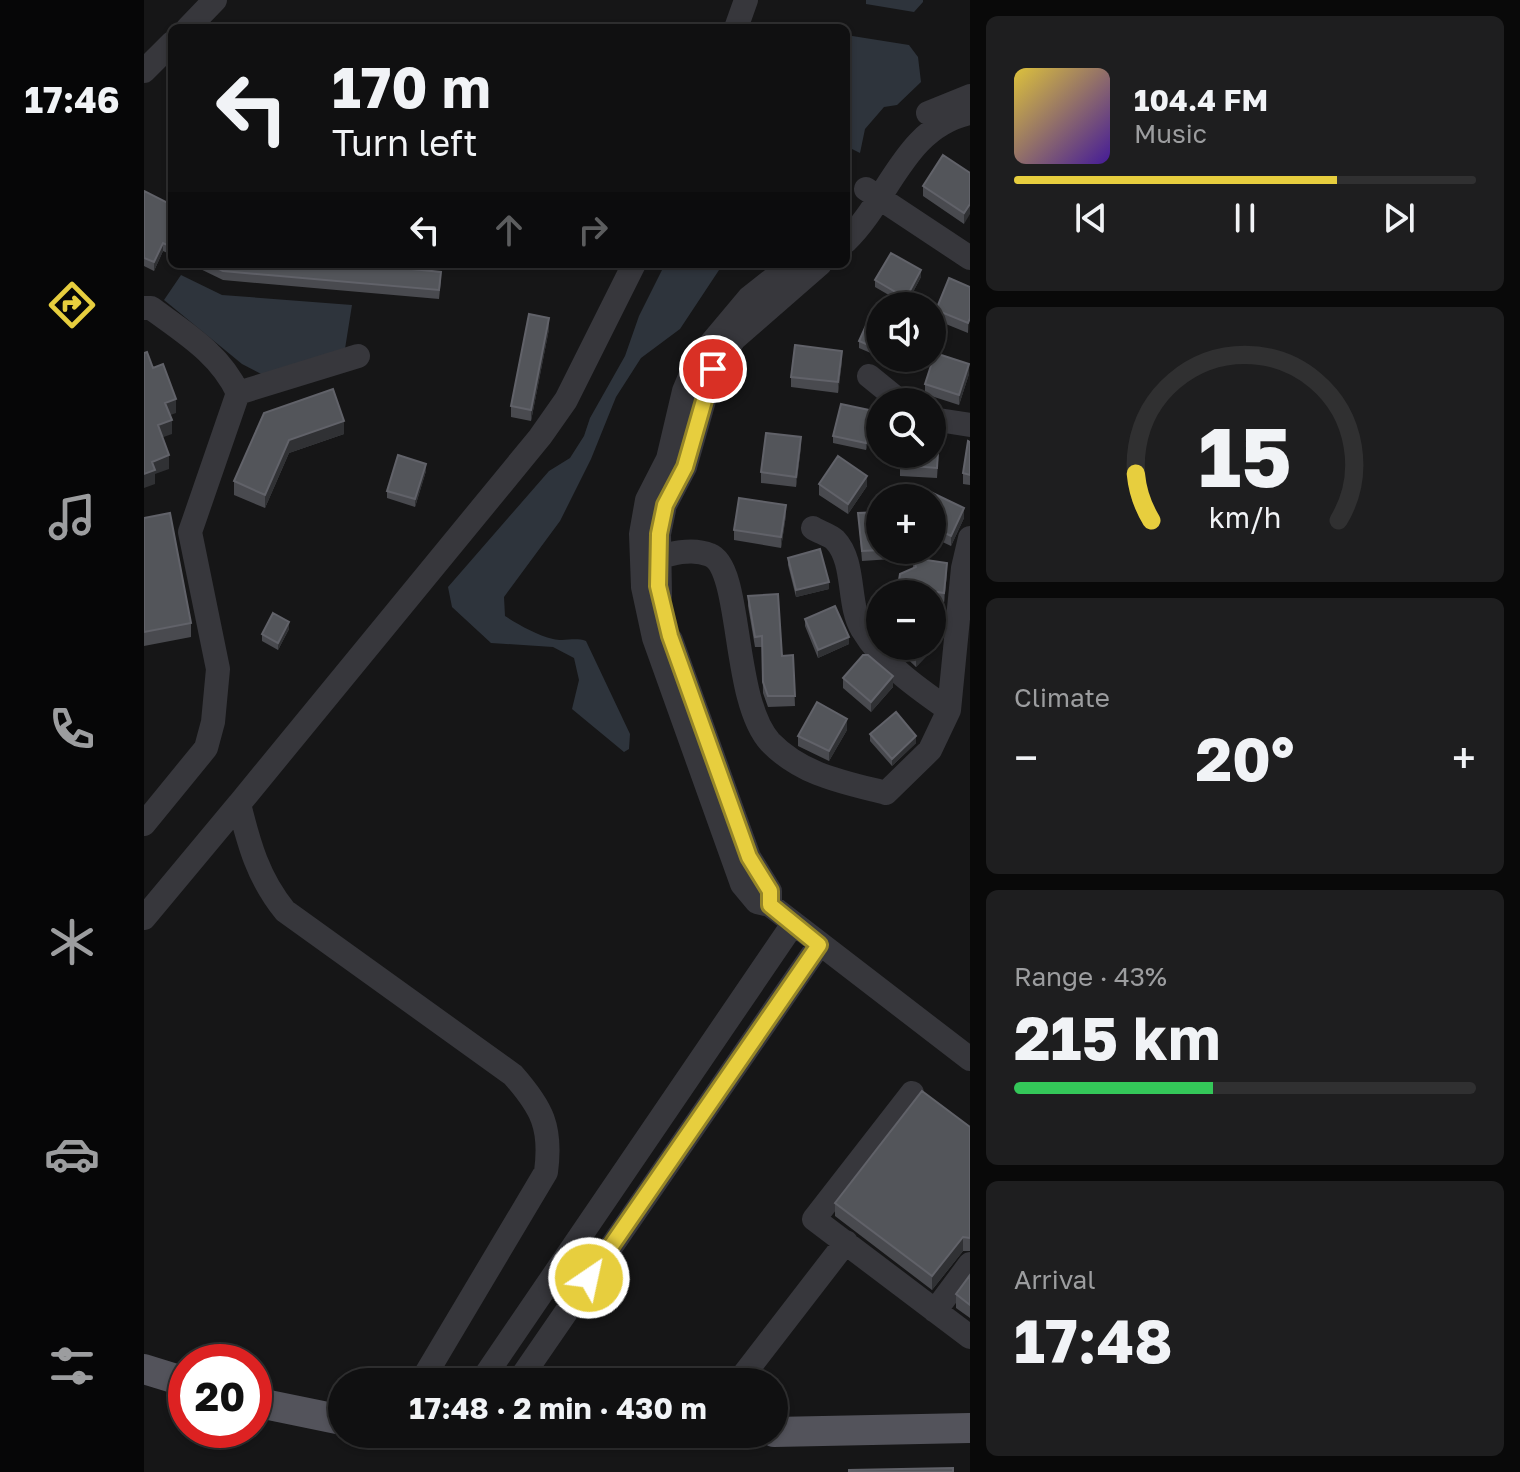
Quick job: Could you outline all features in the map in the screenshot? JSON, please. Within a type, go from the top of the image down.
[{"type":"main road","points":[[144,1369],[168,1376]]},
{"type":"main road","points":[[272,1406],[328,1417]]},
{"type":"main road","points":[[788,1432],[970,1428]]},
{"type":"street","points":[[192,24],[215,0]]},
{"type":"street","points":[[737,24],[746,0]]},
{"type":"street","points":[[144,71],[168,47]]},
{"type":"street","points":[[850,237],[864,223],[882,160],[904,134],[930,112],[970,96]]},
{"type":"street","points":[[850,213],[940,125],[970,113]]},
{"type":"street","points":[[872,194],[970,258]]},
{"type":"street","points":[[144,918],[540,437],[566,400],[632,268]]},
{"type":"street","points":[[650,560],[641,534],[647,500],[668,459],[684,391],[697,360],[749,298],[787,268]]},
{"type":"street","points":[[815,268],[734,339],[713,369],[685,467],[665,505],[650,560],[646,608],[735,870],[757,902],[770,905],[970,1059]]},
{"type":"street","points":[[144,308],[151,308],[195,339],[228,370],[238,393],[190,532],[218,669],[213,722],[206,748],[144,824]]},
{"type":"street","points":[[238,393],[358,356]]},
{"type":"street","points":[[869,376],[884,388]]},
{"type":"street","points":[[946,421],[970,425]]},
{"type":"street","points":[[813,528],[835,540],[846,564],[860,627],[875,649],[907,681],[949,710]]},
{"type":"street","points":[[650,560],[694,551],[711,555],[723,565],[730,586],[743,682],[752,714],[769,741],[817,776],[886,793],[930,750],[949,710],[963,568],[970,538]]},
{"type":"street","points":[[239,804],[252,856],[267,888],[285,911],[513,1075],[534,1099],[544,1118],[548,1152],[546,1172],[429,1368]]},
{"type":"street","points":[[491,1368],[793,924]]},
{"type":"street","points":[[528,1368],[819,945]]},
{"type":"street","points":[[758,974],[785,992]]},
{"type":"street","points":[[912,1093],[814,1219],[970,1337]]},
{"type":"street","points":[[749,1368],[846,1242]]},
{"type":"street","points":[[935,1311],[970,1264]]},
{"type":"shaded area","points":[[866,0],[923,2],[914,12],[866,4]]},
{"type":"shaded area","points":[[850,36],[909,45],[918,57],[921,82],[897,105],[884,107],[865,129],[860,153],[850,148]]},
{"type":"shaded area","points":[[663,268],[720,268],[680,329],[641,358],[616,397],[591,459],[560,521],[504,597],[505,616],[522,626],[553,639],[586,641],[630,734],[629,749],[624,752],[572,709],[579,680],[574,658],[553,647],[491,643],[452,607],[448,587],[549,471],[570,458],[625,356],[639,316]]},
{"type":"shaded area","points":[[181,275],[222,295],[352,305],[344,355],[267,377],[242,364],[164,300]]},
{"type":"building","points":[[943,155],[970,173],[970,204],[964,213],[923,186]]},
{"type":"building","points":[[144,191],[168,203],[168,245],[163,243],[154,262],[144,258]]},
{"type":"building","points":[[891,253],[921,270],[909,292],[896,292],[875,280]]},
{"type":"building","points":[[217,268],[402,268],[441,272],[439,290]]},
{"type":"building","points":[[949,278],[970,287],[968,323],[946,314],[946,292],[943,292]]},
{"type":"building","points":[[529,314],[549,318],[531,410],[511,406]]},
{"type":"building","points":[[866,326],[866,344],[859,341]]},
{"type":"building","points":[[795,345],[842,351],[838,382],[791,377]]},
{"type":"building","points":[[147,352],[153,368],[163,364],[176,399],[165,403],[172,420],[158,425],[169,455],[152,462],[155,470],[144,474],[144,353]]},
{"type":"building","points":[[946,357],[969,364],[959,395],[946,391],[946,388],[925,384],[929,372],[946,372]]},
{"type":"building","points":[[333,389],[344,421],[289,440],[265,495],[234,481],[264,413]]},
{"type":"building","points":[[841,404],[866,409],[866,443],[833,436]]},
{"type":"building","points":[[766,433],[801,437],[796,477],[761,472]]},
{"type":"building","points":[[970,442],[970,475],[963,473]]},
{"type":"building","points":[[398,455],[426,464],[415,499],[387,491]]},
{"type":"building","points":[[838,456],[867,476],[848,504],[819,484]]},
{"type":"building","points":[[739,498],[786,505],[781,537],[734,530]]},
{"type":"building","points":[[946,499],[964,508],[951,536],[946,534]]},
{"type":"building","points":[[170,513],[191,623],[144,632],[144,518]]},
{"type":"building","points":[[858,513],[866,513],[866,551],[862,551]]},
{"type":"building","points":[[820,549],[829,582],[796,590],[788,558]]},
{"type":"building","points":[[947,563],[945,580],[899,580],[900,574],[916,567],[915,564]]},
{"type":"building","points":[[778,594],[782,656],[793,655],[795,696],[768,696],[763,682],[762,636],[755,637],[748,596]]},
{"type":"building","points":[[835,606],[849,637],[818,650],[805,619]]},
{"type":"building","points":[[273,613],[289,622],[278,643],[262,634]]},
{"type":"building","points":[[863,655],[893,676],[871,702],[843,678]]},
{"type":"building","points":[[817,702],[847,719],[829,751],[798,736]]},
{"type":"building","points":[[896,712],[916,736],[892,759],[870,734]]},
{"type":"building","points":[[922,1091],[970,1127],[970,1238],[963,1237],[932,1276],[835,1203]]},
{"type":"building","points":[[970,1275],[970,1305],[956,1294]]},
{"type":"building","points":[[953,1468],[953,1472],[849,1472],[849,1470]]},
{"type":"route","points":[[589,1278],[819,945],[770,905],[770,891],[749,857],[661,610],[659,534],[665,505],[685,467],[702,398],[713,369]]}]
